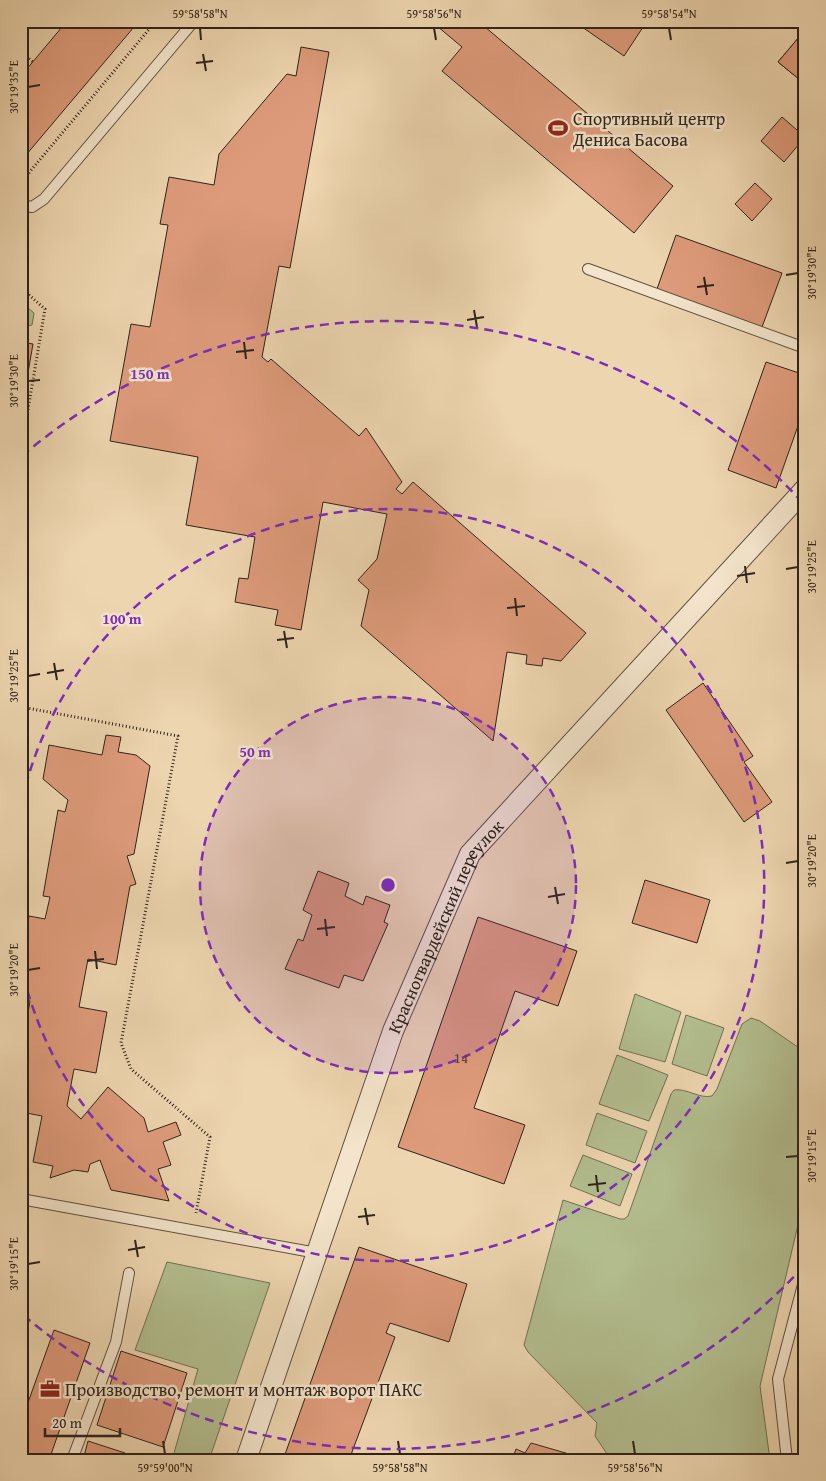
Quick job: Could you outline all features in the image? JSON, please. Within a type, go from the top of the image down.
[{"type":"street","name":"Красногвардейский переулок","points":[[246,1460],[393,1031],[470,854],[805,489]]},
{"type":"lane","points":[[21,205],[32,207],[44,199],[194,21]]},
{"type":"lane","points":[[588,269],[805,348]]},
{"type":"lane","points":[[21,1199],[317,1253]]},
{"type":"lane","points":[[72,1460],[116,1342],[129,1273]]},
{"type":"lane","points":[[787,1460],[778,1379],[805,1278]]},
{"type":"path","points":[[22,181],[156,21]]},
{"type":"path","points":[[21,52],[33,62]]},
{"type":"path","points":[[21,288],[45,309],[21,451]]},
{"type":"path","points":[[21,740],[27,708],[178,736],[121,1043],[131,1069],[210,1137],[193,1230]]},
{"type":"green space","points":[[21,302],[34,313],[32,325],[21,327]]},
{"type":"green space","points":[[635,994],[681,1012],[665,1062],[619,1049]]},
{"type":"green space","points":[[686,1015],[724,1028],[707,1076],[672,1064]]},
{"type":"green space","points":[[751,1018],[760,1021],[805,1052],[805,1195],[760,1386],[770,1460],[611,1460],[595,1436],[597,1423],[528,1352],[524,1345],[563,1200],[620,1219],[628,1216],[671,1094],[674,1090],[679,1090],[707,1097],[712,1096],[717,1089],[742,1024]]},
{"type":"green space","points":[[617,1055],[668,1075],[649,1121],[599,1104]]},
{"type":"green space","points":[[597,1113],[647,1131],[635,1163],[586,1145]]},
{"type":"green space","points":[[583,1155],[632,1174],[620,1206],[570,1186]]},
{"type":"green space","points":[[167,1262],[270,1283],[209,1460],[172,1460],[198,1369],[135,1350]]},
{"type":"building","points":[[67,21],[139,21],[21,161],[21,76]]},
{"type":"building","name":"Спортивный центр Дениса Басова","points":[[431,21],[478,21],[673,186],[634,233],[442,71],[462,47]]},
{"type":"building","points":[[478,21],[490,21],[485,27]]},
{"type":"building","points":[[585,21],[647,21],[624,56],[582,27]]},
{"type":"building","points":[[805,30],[805,84],[778,62]]},
{"type":"building","points":[[805,30],[805,84],[778,62]]},
{"type":"building","points":[[301,47],[329,52],[290,268],[279,266],[262,357],[268,362],[271,359],[359,436],[366,428],[402,482],[396,489],[402,494],[413,482],[586,633],[561,661],[543,658],[542,666],[526,664],[527,655],[507,652],[493,741],[361,626],[369,590],[358,580],[377,559],[387,514],[323,502],[301,630],[275,625],[278,610],[235,602],[239,578],[248,579],[255,537],[186,525],[198,457],[110,441],[131,324],[150,327],[168,225],[160,224],[169,177],[214,185],[219,154],[287,74],[296,76]]},
{"type":"building","points":[[782,117],[805,137],[784,162],[761,141]]},
{"type":"building","points":[[755,183],[772,199],[752,221],[735,204]]},
{"type":"building","points":[[676,235],[782,273],[762,327],[657,289]]},
{"type":"building","points":[[21,342],[33,344],[21,413]]},
{"type":"building","points":[[766,362],[805,375],[805,406],[776,488],[728,470]]},
{"type":"building","points":[[703,683],[753,756],[744,762],[772,802],[744,822],[666,710]]},
{"type":"building","points":[[106,735],[121,737],[118,752],[136,755],[150,766],[134,854],[127,856],[136,884],[130,886],[116,965],[88,959],[79,1007],[107,1012],[96,1073],[74,1069],[67,1106],[81,1119],[108,1087],[144,1118],[148,1132],[176,1122],[181,1135],[163,1142],[171,1165],[158,1169],[169,1201],[111,1190],[100,1160],[90,1164],[88,1172],[74,1170],[50,1178],[53,1166],[33,1162],[42,1116],[21,1112],[21,1024],[26,1025],[30,1001],[21,999],[21,962],[29,916],[45,919],[50,897],[43,896],[58,810],[65,812],[68,800],[43,779],[49,745],[102,755]]},
{"type":"building","points":[[318,871],[349,883],[345,896],[363,905],[366,896],[390,905],[384,922],[388,924],[363,981],[344,975],[339,988],[285,969],[298,939],[303,941],[312,915],[303,910]]},
{"type":"building","points":[[645,880],[710,900],[697,943],[632,923]]},
{"type":"building","points":[[478,917],[577,951],[558,1006],[515,991],[474,1108],[525,1125],[504,1184],[398,1147]]},
{"type":"building","points":[[359,1247],[467,1284],[449,1342],[390,1323],[386,1333],[395,1337],[349,1460],[283,1460]]},
{"type":"building","points":[[54,1330],[90,1343],[49,1460],[21,1460],[21,1422]]},
{"type":"building","points":[[121,1351],[187,1373],[163,1447],[97,1425]]},
{"type":"building","points":[[88,1441],[125,1453],[123,1460],[83,1460]]},
{"type":"building","points":[[531,1443],[576,1456],[574,1460],[512,1460],[516,1449],[525,1453]]},
{"type":"place","name":"Спортивный центр Дениса Басова","points":[[558,128]]},
{"type":"place","name":"Производство, ремонт и монтаж ворот ПАКС","points":[[50,1389]]}]
